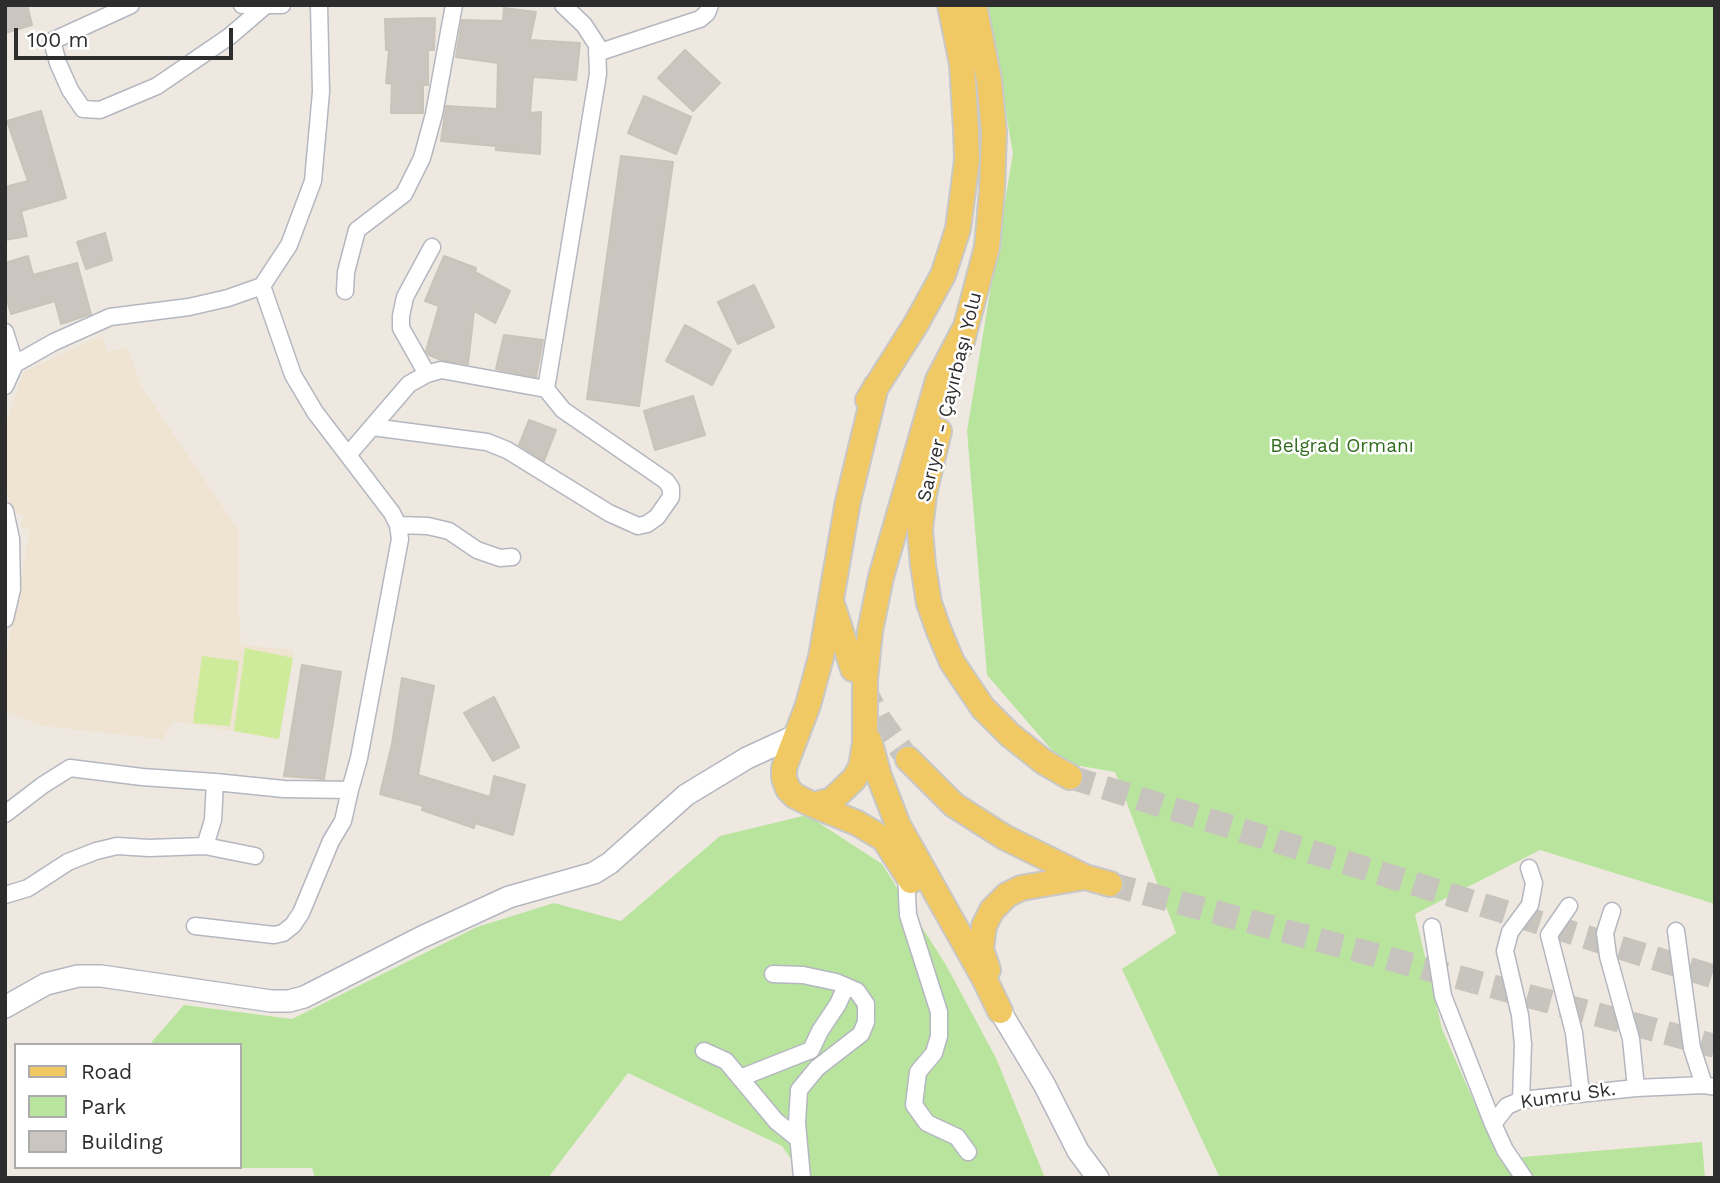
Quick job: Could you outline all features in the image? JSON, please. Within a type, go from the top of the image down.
[{"type":"main road","points":[[950,5],[962,64],[967,160],[957,229],[943,275],[916,324],[876,386],[848,501],[831,603],[808,705],[784,768],[784,778],[788,789],[795,796],[857,822],[884,839],[966,970],[1000,1011]]},
{"type":"main road","name":"Sarıyer - Çayırbaşı Yolu","points":[[974,5],[989,80],[993,155],[987,247],[924,494],[920,530],[923,565],[929,603],[953,662],[983,708],[1010,735],[1044,762],[1070,777]]},
{"type":"main road","points":[[813,805],[832,800],[854,779],[861,767],[865,742],[864,708],[870,631],[881,577],[938,380],[964,330]]},
{"type":"main road","points":[[831,603],[853,669]]},
{"type":"main road","points":[[864,708],[878,776],[898,825],[1000,1011]]},
{"type":"main road","points":[[908,759],[954,805],[1004,837],[1085,877],[1110,884]]},
{"type":"main road","points":[[1000,1011],[981,949],[984,926],[992,910],[1007,895],[1021,888],[1085,877]]},
{"type":"street","points":[[131,5],[52,41],[62,72],[83,109],[100,110],[157,86],[230,36],[265,6]]},
{"type":"street","points":[[242,5],[282,5]]},
{"type":"street","points":[[5,386],[15,364],[54,342],[110,317],[190,307],[262,286],[289,245],[313,181],[321,92],[319,5]]},
{"type":"street","points":[[345,291],[346,272],[356,230],[404,194],[422,158],[454,5]]},
{"type":"street","points":[[546,389],[598,74],[597,45],[584,25],[563,5]]},
{"type":"street","points":[[597,52],[700,19],[707,13],[710,5]]},
{"type":"street","points":[[427,374],[401,328],[401,316],[405,297],[432,247]]},
{"type":"street","points":[[195,926],[274,935],[283,933],[293,925],[301,913],[342,821],[359,758],[400,539],[398,525],[392,513],[315,412],[293,375],[262,286]]},
{"type":"street","points":[[5,332],[15,364]]},
{"type":"street","points":[[348,455],[372,427],[409,384],[441,370],[546,389],[563,410],[666,481],[671,488],[671,497],[657,517],[638,526],[609,513],[507,450],[487,442],[372,427]]},
{"type":"street","points":[[5,511],[10,539],[12,589],[5,619]]},
{"type":"street","points":[[398,525],[428,526],[449,531],[477,551],[500,558],[512,557]]},
{"type":"street","points":[[5,1007],[47,984],[78,976],[101,976],[271,1001],[289,1001],[304,997],[422,937],[509,898],[594,873],[610,863],[687,795],[747,758],[797,735]]},
{"type":"street","points":[[5,814],[70,768],[284,789],[350,790]]},
{"type":"street","points":[[205,846],[213,820],[215,782]]},
{"type":"street","points":[[5,895],[28,888],[68,862],[117,846],[205,846],[255,856]]},
{"type":"street","points":[[1521,1100],[1523,1044],[1520,1015],[1504,951],[1510,932],[1530,905],[1534,883],[1529,868]]},
{"type":"street","points":[[906,874],[908,915],[939,1012],[939,1036],[933,1053],[918,1072],[914,1105],[927,1123],[957,1137],[968,1152]]},
{"type":"street","points":[[1569,906],[1549,935],[1574,1033],[1581,1094]]},
{"type":"street","points":[[1612,911],[1605,933],[1608,956],[1631,1039],[1636,1088]]},
{"type":"street","points":[[1433,927],[1443,996],[1493,1124],[1505,1150],[1524,1178]]},
{"type":"street","points":[[1676,931],[1692,1048],[1709,1086]]},
{"type":"street","points":[[773,974],[803,975],[836,982],[857,991],[866,1004],[866,1022],[862,1034],[817,1068],[799,1090],[797,1138],[802,1178]]},
{"type":"street","points":[[740,1077],[811,1051],[846,986]]},
{"type":"street","points":[[1000,1011],[1044,1084],[1078,1150],[1098,1178]]},
{"type":"street","points":[[704,1051],[726,1061],[776,1121],[797,1138]]},
{"type":"street","name":"Kumru Sk.","points":[[1493,1124],[1507,1106],[1521,1100],[1636,1088],[1709,1086]]},
{"type":"shaded area","points":[[102,335],[107,352],[127,348],[142,387],[239,531],[241,645],[294,650],[277,739],[174,721],[163,739],[42,726],[5,711],[5,663],[30,530],[20,528],[24,515],[8,512],[5,427],[24,372]]},
{"type":"green space","name":"Belgrad Ormanı","points":[[987,5],[1715,5],[1715,904],[1540,850],[1415,914],[1442,1029],[1499,1159],[1702,1142],[1705,1178],[1220,1178],[1122,969],[1176,933],[1115,772],[1063,763],[987,675],[967,431],[1013,153]]},
{"type":"green space","points":[[245,648],[293,658],[279,739],[234,731]]},
{"type":"green space","points":[[202,656],[239,661],[230,726],[193,723]]},
{"type":"green space","points":[[807,815],[882,864],[946,965],[996,1058],[1045,1178],[804,1178],[782,1146],[628,1073],[548,1178],[315,1178],[312,1168],[242,1168],[242,1043],[151,1043],[184,1005],[292,1019],[477,927],[554,903],[621,921],[720,836]]},
{"type":"building","points":[[5,5],[27,5],[32,25],[5,33]]},
{"type":"building","points":[[504,8],[536,12],[530,40],[580,43],[576,80],[533,77],[530,113],[541,112],[540,154],[496,150],[496,146],[441,141],[446,106],[497,109],[498,63],[456,57],[462,20],[503,21]]},
{"type":"building","points":[[435,18],[434,50],[428,50],[428,85],[423,85],[423,113],[391,113],[392,84],[386,83],[389,50],[386,50],[385,19]]},
{"type":"building","points":[[685,50],[720,83],[693,111],[658,78]]},
{"type":"building","points":[[644,96],[691,117],[676,154],[628,133]]},
{"type":"building","points":[[41,111],[66,198],[21,211],[27,236],[5,240],[5,187],[28,181],[7,121]]},
{"type":"building","points":[[621,156],[673,162],[639,406],[587,399]]},
{"type":"building","points":[[105,233],[112,260],[86,269],[77,242]]},
{"type":"building","points":[[28,256],[33,275],[77,263],[91,314],[61,324],[55,301],[11,314],[5,293],[5,263]]},
{"type":"building","points":[[444,256],[476,268],[475,272],[510,291],[495,323],[474,311],[468,364],[441,360],[426,351],[439,306],[425,301]]},
{"type":"building","points":[[754,285],[774,327],[738,344],[718,302]]},
{"type":"building","points":[[685,325],[731,350],[712,385],[666,361]]},
{"type":"building","points":[[504,335],[543,340],[536,377],[496,369]]},
{"type":"building","points":[[693,396],[705,435],[655,450],[644,411]]},
{"type":"building","points":[[529,420],[556,430],[544,461],[519,445]]},
{"type":"building","points":[[302,665],[341,672],[324,779],[284,776]]},
{"type":"building","points":[[402,678],[434,686],[418,775],[490,797],[494,776],[525,785],[513,835],[475,823],[474,828],[422,810],[423,806],[380,794],[392,744]]},
{"type":"building","points":[[494,697],[519,747],[493,761],[464,713]]},
{"type":"tunnel","points":[[862,685],[880,720],[908,759]]},
{"type":"tunnel","points":[[1070,777],[1715,977]]},
{"type":"tunnel","points":[[1110,884],[1715,1046]]}]
